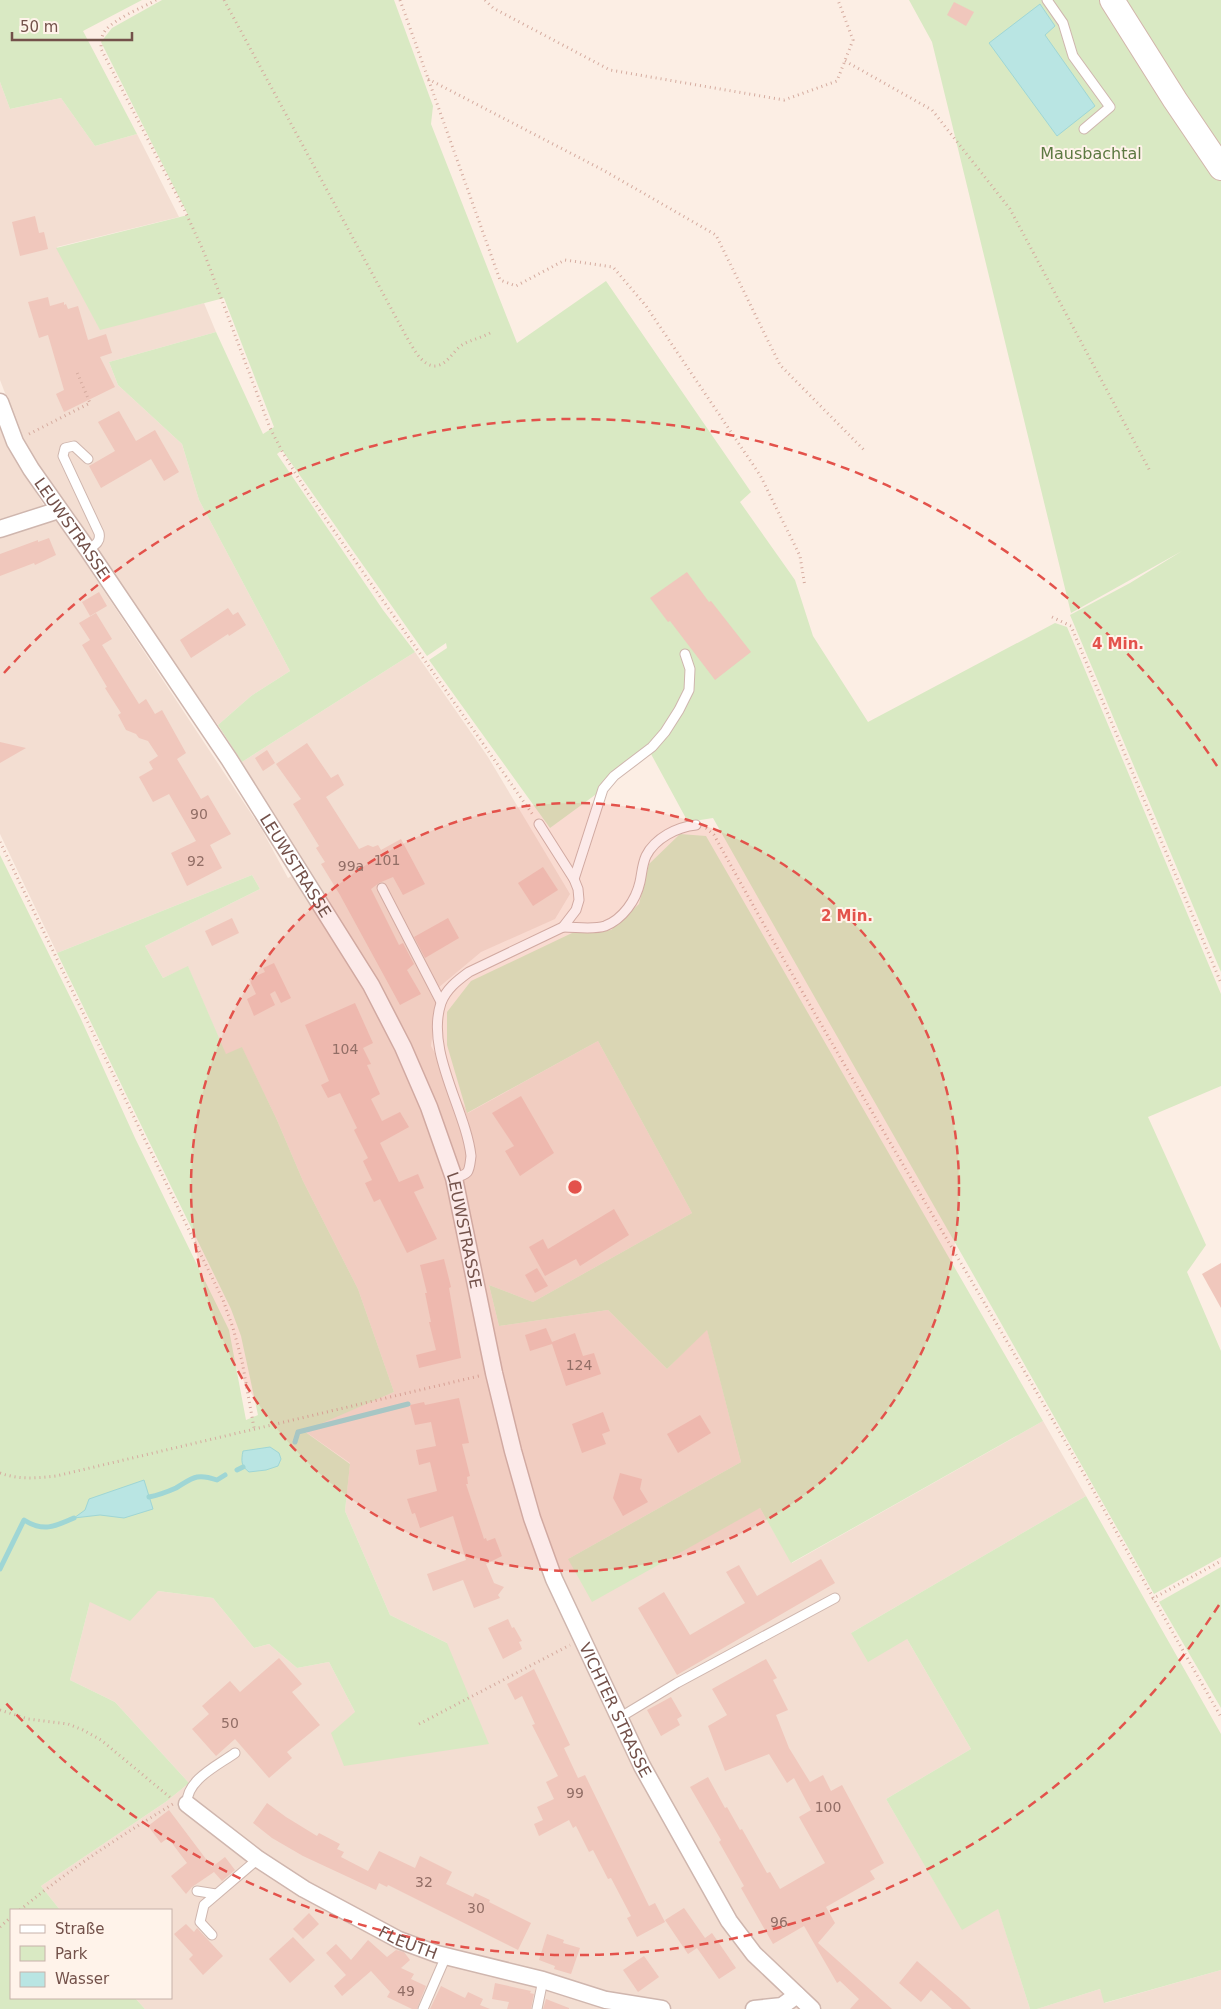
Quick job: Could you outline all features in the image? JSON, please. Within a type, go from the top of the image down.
[{"type":"main road","points":[[1112,0],[1175,100],[1221,168]]},
{"type":"street","name":"LEUWSTRASSE","points":[[0,402],[15,442],[31,469],[229,759],[371,984],[403,1047],[430,1107],[454,1178],[494,1373]]},
{"type":"street","points":[[0,529],[59,510]]},
{"type":"street","name":"VICHTER STRASSE","points":[[494,1373],[532,1518],[554,1580],[642,1766],[729,1920],[754,1954],[812,2009]]},
{"type":"street","name":"FLEUTH","points":[[187,1804],[258,1860],[304,1889],[399,1940],[446,1956],[543,1980],[606,2000],[662,2009]]},
{"type":"street","points":[[754,2009],[782,2006],[796,1995]]},
{"type":"lane","points":[[1047,0],[1063,23],[1073,56],[1110,107],[1084,129]]},
{"type":"lane","points":[[88,459],[74,446],[69,446],[62,452],[79,493],[99,533],[99,542],[88,550]]},
{"type":"lane","points":[[574,880],[603,789],[614,776],[652,747],[665,732],[679,710],[688,690],[690,669],[685,654]]},
{"type":"lane","points":[[539,824],[578,889],[576,910],[563,927]]},
{"type":"lane","points":[[454,1178],[466,1175],[469,1171],[471,1156],[440,1046],[438,1018],[441,1002],[456,982],[469,972],[563,927],[600,927],[614,921],[632,902],[640,882],[642,865],[652,848],[673,831],[684,826],[696,825]]},
{"type":"lane","points":[[382,888],[441,1002]]},
{"type":"lane","points":[[619,1718],[677,1683],[834,1598]]},
{"type":"lane","points":[[187,1804],[186,1796],[203,1775],[235,1753]]},
{"type":"lane","points":[[212,1935],[200,1922],[204,1905],[258,1860]]},
{"type":"lane","points":[[197,1891],[216,1894]]},
{"type":"lane","points":[[423,2009],[446,1956]]},
{"type":"lane","points":[[537,2009],[543,1980]]},
{"type":"path","points":[[156,0],[114,23],[105,31],[101,40],[101,49],[196,234],[270,428],[309,495],[539,824]]},
{"type":"path","points":[[224,0],[401,328],[419,357],[430,366],[438,366],[445,362],[460,346],[490,333]]},
{"type":"path","points":[[400,0],[500,280],[516,286],[565,260],[613,268],[646,306],[760,475],[800,556],[805,587]]},
{"type":"path","points":[[484,0],[493,8],[610,70],[784,100],[837,81],[853,40],[838,0]]},
{"type":"path","points":[[845,61],[932,110],[1010,209],[1150,471]]},
{"type":"path","points":[[428,79],[603,170],[716,235],[780,365],[865,451]]},
{"type":"path","points":[[34,431],[90,403],[76,370]]},
{"type":"path","points":[[1052,617],[1071,626],[1221,983]]},
{"type":"path","points":[[696,825],[706,828],[714,835],[1221,1717]]},
{"type":"path","points":[[0,842],[223,1300],[242,1361],[254,1428]]},
{"type":"path","points":[[0,1473],[31,1479],[56,1476],[494,1373]]},
{"type":"path","points":[[1152,1599],[1221,1560]]},
{"type":"path","points":[[419,1724],[582,1639]]},
{"type":"path","points":[[0,1710],[28,1719],[68,1724],[83,1730],[101,1740],[177,1802],[146,1820],[43,1891],[21,1909]]},
{"type":"path","points":[[0,1927],[10,1918]]},
{"type":"shaded area","points":[[0,82],[10,109],[61,98],[95,146],[137,134],[179,217],[57,247],[100,329],[204,303],[216,332],[109,362],[118,385],[182,444],[199,500],[290,671],[251,696],[218,725],[107,568],[26,448],[0,380]]},
{"type":"shaded area","points":[[0,426],[4,440],[46,509],[0,524]]},
{"type":"shaded area","points":[[55,517],[262,830],[288,878],[306,869],[242,762],[415,652],[488,757],[570,894],[555,919],[481,952],[438,988],[431,1046],[468,1113],[598,1041],[692,1213],[533,1302],[489,1285],[499,1326],[608,1310],[667,1369],[707,1329],[741,1462],[568,1559],[760,1508],[792,1563],[1043,1421],[1086,1496],[851,1633],[907,1639],[971,1749],[886,1799],[962,1929],[998,1908],[1030,2009],[145,2009],[136,1999],[172,1999],[172,1909],[59,1909],[41,1886],[167,1801],[189,1783],[115,1702],[70,1680],[90,1602],[158,1591],[213,1598],[254,1648],[269,1644],[297,1668],[329,1662],[355,1712],[447,1643],[390,1615],[345,1511],[350,1463],[303,1430],[394,1392],[358,1289],[303,1181],[277,1120],[242,1048],[226,1055],[188,967],[163,978],[145,946],[260,889],[252,875],[57,953],[0,834],[0,535]]},
{"type":"shaded area","points":[[1221,1970],[1221,2009],[1037,2009],[1100,1989],[1105,2003]]},
{"type":"green space","points":[[0,0],[142,0],[83,31],[137,134],[95,146],[61,98],[10,109],[0,82]]},
{"type":"green space","points":[[162,0],[394,0],[433,106],[431,124],[517,343],[606,281],[751,492],[740,502],[795,580],[813,636],[868,722],[1055,623],[1067,627],[1221,994],[1221,1086],[1148,1117],[1206,1245],[1187,1272],[1221,1351],[1221,1557],[1154,1594],[713,818],[688,822],[651,754],[550,828],[429,660],[447,648],[446,643],[427,656],[282,450],[277,454],[383,610],[415,652],[242,762],[218,725],[251,696],[290,671],[199,500],[182,444],[118,385],[109,362],[216,332],[263,434],[274,427],[224,298],[100,330],[56,248],[188,215],[101,42],[112,28]]},
{"type":"green space","name":"Mausbachtal","points":[[909,0],[1221,0],[1221,972],[1070,615],[1130,583],[1182,551],[1071,613],[932,42]]},
{"type":"green space","points":[[680,834],[706,836],[1043,1421],[791,1563],[760,1508],[592,1602],[568,1559],[741,1462],[707,1330],[667,1369],[608,1310],[499,1326],[489,1285],[533,1302],[692,1213],[598,1041],[467,1113],[447,1045],[447,1012],[471,981],[572,933],[611,930],[639,904],[649,864]]},
{"type":"green space","points":[[0,855],[80,1017],[135,1138],[229,1330],[246,1420],[258,1415],[241,1336],[231,1309],[57,953],[252,875],[260,889],[145,946],[163,978],[188,966],[226,1054],[242,1047],[277,1120],[303,1181],[358,1289],[394,1392],[304,1431],[350,1464],[345,1511],[390,1615],[447,1643],[489,1744],[344,1766],[331,1733],[355,1712],[329,1662],[297,1668],[269,1644],[254,1648],[213,1598],[158,1591],[130,1621],[90,1602],[70,1680],[115,1702],[189,1783],[167,1801],[41,1886],[59,1909],[10,1909],[10,1999],[136,1999],[145,2009],[0,2009]]},
{"type":"green space","points":[[1086,1496],[1221,1734],[1221,1970],[1104,2003],[1100,1989],[1037,2009],[1030,2009],[998,1909],[962,1930],[886,1799],[971,1749],[907,1639],[868,1662],[851,1633]]},
{"type":"green space","points":[[1221,1567],[1221,1708],[1159,1602]]},
{"type":"water","points":[[1040,4],[1055,26],[1045,35],[1095,106],[1057,136],[989,43]]},
{"type":"water","points":[[270,1447],[279,1453],[281,1459],[278,1466],[249,1472],[244,1468],[242,1460],[243,1451]]},
{"type":"water","points":[[144,1480],[153,1509],[124,1518],[100,1515],[74,1518],[85,1510],[89,1499]]},
{"type":"building","points":[[954,2],[974,12],[966,26],[947,15]]},
{"type":"building","points":[[35,216],[39,233],[44,232],[48,249],[20,256],[12,222]]},
{"type":"building","points":[[48,297],[50,306],[64,302],[68,309],[78,306],[88,340],[106,334],[112,353],[100,357],[115,387],[64,412],[56,394],[64,390],[48,335],[39,338],[28,302]]},
{"type":"building","points":[[119,411],[136,441],[155,430],[179,472],[164,481],[151,459],[101,488],[89,466],[115,451],[98,422]]},
{"type":"building","points":[[49,538],[56,555],[35,565],[34,563],[0,576],[0,554],[38,540],[38,542]]},
{"type":"building","points":[[687,572],[709,602],[711,601],[751,652],[715,680],[650,598]]},
{"type":"building","points":[[99,592],[107,606],[90,616],[82,602]]},
{"type":"building","points":[[228,608],[233,615],[238,612],[246,625],[229,636],[228,634],[191,658],[180,640]]},
{"type":"building","points":[[96,613],[112,639],[102,645],[139,704],[146,699],[155,714],[162,710],[186,753],[177,759],[201,799],[208,795],[231,834],[210,845],[222,868],[187,886],[171,853],[196,841],[169,794],[153,802],[139,777],[153,769],[149,762],[158,756],[148,741],[126,730],[118,715],[121,713],[82,645],[90,640],[79,623]]},
{"type":"building","points":[[0,742],[26,748],[0,763]]},
{"type":"building","points":[[307,743],[331,778],[338,774],[344,785],[326,797],[359,849],[368,845],[373,847],[378,845],[381,850],[401,839],[425,884],[403,895],[393,877],[371,889],[399,945],[403,943],[414,964],[407,970],[421,994],[400,1005],[321,864],[325,862],[316,848],[319,846],[293,804],[301,799],[276,764]]},
{"type":"building","points":[[267,750],[275,763],[263,771],[255,758]]},
{"type":"building","points":[[543,867],[558,890],[533,906],[518,883]]},
{"type":"building","points":[[232,918],[239,933],[212,946],[205,931]]},
{"type":"building","points":[[448,918],[459,938],[425,958],[414,937]]},
{"type":"building","points":[[274,963],[291,998],[281,1003],[275,991],[270,994],[275,1005],[254,1016],[247,999],[256,994],[249,979],[265,972],[263,968]]},
{"type":"building","points":[[355,1003],[373,1043],[363,1048],[371,1064],[367,1065],[380,1094],[371,1099],[382,1121],[400,1112],[409,1127],[380,1143],[399,1182],[418,1174],[424,1188],[414,1192],[437,1239],[407,1253],[380,1199],[374,1202],[365,1183],[372,1180],[363,1161],[368,1158],[354,1130],[357,1128],[340,1093],[328,1098],[321,1085],[329,1081],[305,1025]]},
{"type":"building","points":[[521,1096],[554,1153],[520,1176],[505,1151],[514,1146],[492,1113]]},
{"type":"building","points":[[614,1209],[629,1235],[580,1266],[576,1259],[545,1276],[529,1247],[543,1239],[548,1249]]},
{"type":"building","points":[[444,1259],[451,1287],[449,1288],[461,1358],[419,1368],[416,1355],[436,1350],[429,1322],[431,1322],[425,1293],[427,1293],[420,1265]]},
{"type":"building","points":[[1221,1263],[1221,1308],[1202,1274]]},
{"type":"building","points":[[537,1268],[548,1286],[535,1293],[525,1275]]},
{"type":"building","points":[[546,1328],[552,1342],[575,1333],[583,1356],[594,1353],[601,1374],[566,1386],[552,1344],[530,1351],[525,1335]]},
{"type":"building","points":[[459,1398],[469,1443],[462,1444],[470,1476],[467,1477],[468,1484],[466,1484],[484,1539],[486,1538],[487,1541],[495,1538],[502,1556],[486,1564],[494,1583],[504,1587],[498,1595],[500,1598],[474,1608],[463,1580],[433,1591],[427,1574],[466,1560],[453,1516],[420,1528],[415,1513],[412,1514],[407,1499],[437,1491],[430,1462],[419,1465],[416,1450],[436,1446],[431,1422],[415,1425],[410,1405],[424,1402],[425,1405]]},
{"type":"building","points":[[603,1412],[610,1431],[602,1434],[606,1444],[582,1453],[572,1424]]},
{"type":"building","points":[[700,1415],[711,1433],[678,1453],[667,1434]]},
{"type":"building","points":[[620,1473],[642,1479],[640,1489],[648,1502],[623,1516],[613,1498]]},
{"type":"building","points":[[821,1559],[835,1583],[677,1675],[638,1608],[664,1592],[690,1635],[745,1603],[726,1572],[739,1565],[757,1596]]},
{"type":"building","points":[[508,1619],[522,1641],[519,1642],[522,1649],[503,1659],[488,1628]]},
{"type":"building","points":[[279,1658],[302,1684],[292,1692],[320,1725],[287,1752],[292,1758],[269,1778],[235,1739],[216,1756],[192,1729],[209,1714],[202,1706],[230,1681],[240,1692]]},
{"type":"building","points":[[766,1659],[777,1678],[773,1680],[788,1710],[776,1715],[789,1748],[810,1782],[823,1775],[831,1791],[842,1785],[884,1863],[870,1871],[875,1879],[826,1907],[835,1923],[818,1943],[892,2009],[850,2009],[859,1999],[840,1981],[837,1983],[804,1926],[773,1944],[741,1888],[744,1886],[719,1842],[721,1840],[690,1787],[708,1777],[725,1808],[727,1807],[740,1830],[742,1829],[767,1873],[770,1872],[780,1889],[825,1863],[799,1817],[811,1810],[794,1778],[787,1783],[769,1754],[725,1771],[708,1726],[727,1715],[712,1689]]},
{"type":"building","points":[[534,1669],[570,1745],[564,1748],[578,1778],[585,1775],[649,1906],[655,1903],[665,1922],[637,1937],[627,1918],[631,1916],[611,1878],[608,1879],[593,1850],[589,1852],[576,1826],[573,1828],[569,1820],[539,1836],[534,1824],[543,1820],[537,1807],[554,1799],[546,1782],[558,1776],[532,1725],[535,1724],[522,1696],[515,1700],[507,1684]]},
{"type":"building","points":[[671,1697],[682,1716],[677,1719],[680,1725],[661,1736],[647,1710]]},
{"type":"building","points":[[267,1803],[317,1836],[319,1833],[340,1844],[337,1849],[344,1852],[341,1857],[368,1871],[379,1851],[415,1868],[420,1856],[452,1872],[446,1884],[473,1897],[475,1893],[531,1923],[518,1950],[388,1885],[387,1887],[379,1883],[376,1890],[303,1856],[272,1838],[253,1823]]},
{"type":"building","points":[[169,1810],[212,1867],[225,1857],[235,1870],[222,1881],[214,1872],[192,1887],[186,1894],[171,1876],[187,1863],[168,1838],[161,1843],[148,1826]]},
{"type":"building","points":[[684,1908],[705,1938],[712,1933],[736,1968],[719,1979],[697,1948],[688,1954],[665,1920]]},
{"type":"building","points":[[309,1913],[319,1924],[303,1939],[293,1929]]},
{"type":"building","points":[[186,1924],[194,1932],[197,1928],[223,1956],[203,1975],[189,1959],[193,1955],[174,1934]]},
{"type":"building","points":[[547,1934],[564,1940],[563,1943],[580,1948],[571,1974],[554,1969],[555,1966],[539,1960]]},
{"type":"building","points":[[293,1937],[315,1960],[290,1983],[269,1959]]},
{"type":"building","points":[[368,1940],[387,1957],[396,1950],[404,1952],[410,1960],[401,1968],[414,1974],[411,1979],[426,1986],[417,2009],[412,2009],[387,1997],[390,1992],[371,1971],[342,1996],[334,1986],[346,1975],[326,1953],[336,1944],[351,1960]]},
{"type":"building","points":[[644,1956],[659,1977],[638,1992],[623,1970]]},
{"type":"building","points":[[917,1961],[971,2009],[952,2009],[931,1990],[921,2002],[899,1983]]},
{"type":"building","points":[[495,1983],[531,1991],[530,1993],[534,1994],[531,2009],[507,2009],[509,2002],[492,1999]]},
{"type":"building","points":[[441,1986],[465,1998],[468,1992],[483,1999],[480,2005],[490,2009],[430,2009]]},
{"type":"building","points":[[546,1999],[569,2008],[569,2009],[543,2009]]},
{"type":"waterway","points":[[295,1442],[298,1432],[408,1404]]},
{"type":"waterway","points":[[237,1470],[243,1467]]},
{"type":"waterway","points":[[149,1497],[173,1489],[191,1479],[204,1477],[217,1480],[225,1475]]},
{"type":"waterway","points":[[0,1569],[24,1520],[37,1526],[49,1527],[74,1518]]}]
